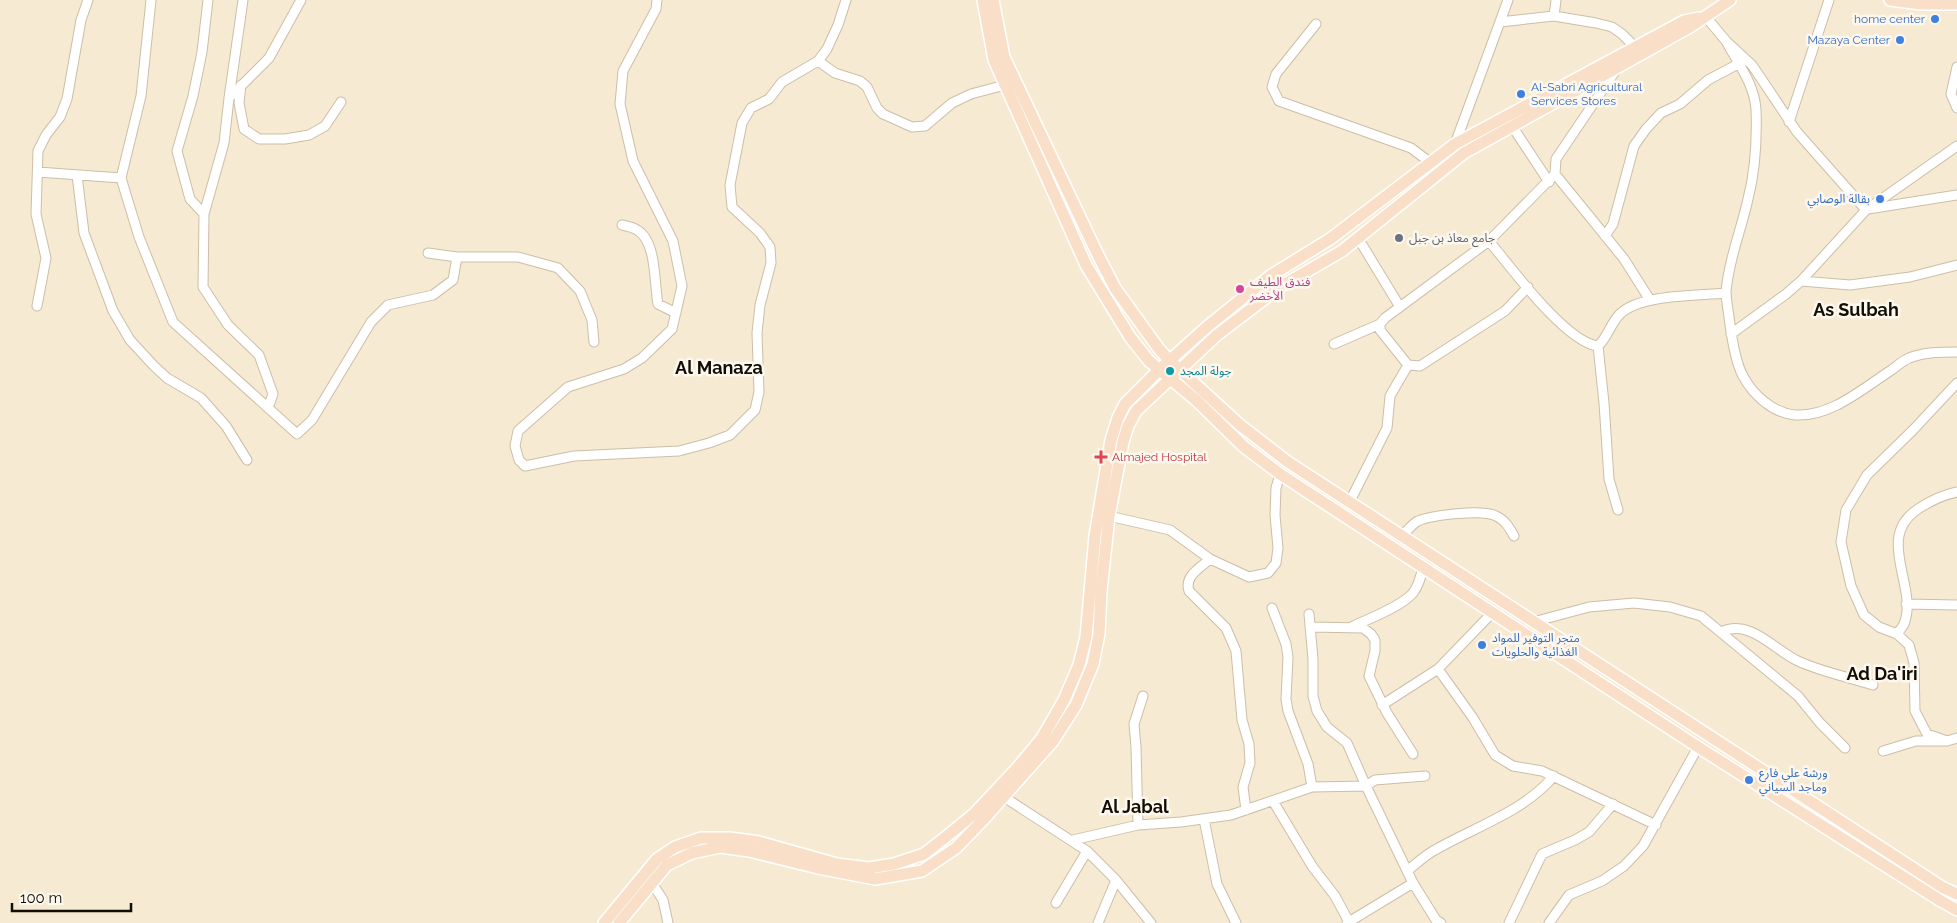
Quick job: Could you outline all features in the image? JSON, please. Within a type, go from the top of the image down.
[{"type":"main road","points":[[983,0],[994,60],[1005,85],[1115,288],[1159,349],[1170,361],[1240,425],[1273,452],[1349,504],[1942,887],[1957,894]]},
{"type":"main road","points":[[992,0],[1004,56],[1086,265],[1130,336],[1149,361],[1196,400],[1244,447],[1280,474],[1698,747],[1941,902],[1957,910]]},
{"type":"main road","points":[[619,923],[667,865],[692,853],[720,847],[748,851],[818,868],[875,879],[922,871],[956,848],[1053,742],[1076,705],[1093,664],[1099,634],[1101,591],[1109,516],[1123,442],[1128,426],[1136,411],[1217,335],[1280,287],[1342,251],[1464,153],[1706,17],[1730,0]]},
{"type":"main road","points":[[1894,0],[1921,4],[1957,4]]},
{"type":"main road","points":[[604,923],[657,859],[675,847],[701,838],[730,838],[759,842],[837,864],[869,868],[894,864],[924,854],[974,814],[1019,766],[1042,738],[1064,700],[1079,665],[1086,637],[1094,536],[1111,440],[1125,404],[1208,326],[1270,276],[1330,239],[1455,144],[1684,21],[1706,17]]},
{"type":"main road","points":[[1265,463],[1273,452]]},
{"type":"main road","points":[[1537,641],[1545,630]]},
{"type":"main road","points":[[1780,799],[1787,786]]},
{"type":"street","points":[[37,306],[46,258],[36,214],[38,150],[46,135],[60,117],[67,99],[81,20],[88,0]]},
{"type":"street","points":[[151,0],[141,96],[121,178],[139,237],[174,322],[297,434],[312,420],[371,322],[388,305],[433,295],[453,280],[457,257]]},
{"type":"street","points":[[204,214],[190,199],[177,151],[193,96],[202,52],[208,0]]},
{"type":"street","points":[[242,0],[224,142],[204,214],[203,287],[228,325],[260,355],[273,394],[268,408]]},
{"type":"street","points":[[229,98],[269,58],[301,0]]},
{"type":"street","points":[[657,0],[656,9],[623,71],[620,104],[633,161],[673,241],[682,286],[672,329],[642,358],[624,369],[568,387],[518,431],[515,446],[519,460],[525,466],[574,456],[679,451],[730,435],[755,410],[759,392],[757,333],[760,305],[771,263],[770,247],[760,233],[732,207],[730,185],[734,156],[742,123],[751,108],[769,99],[782,82],[818,61],[827,49],[838,26],[846,0]]},
{"type":"street","points":[[1455,144],[1508,0]]},
{"type":"street","points":[[1554,16],[1556,0]]},
{"type":"street","points":[[1790,122],[1828,0]]},
{"type":"street","points":[[1500,22],[1554,16],[1596,23],[1612,27],[1636,48]]},
{"type":"street","points":[[1706,17],[1726,41],[1752,65],[1790,122],[1827,168],[1866,210]]},
{"type":"street","points":[[1316,24],[1276,74],[1272,87],[1279,101],[1412,148],[1431,163],[1439,173]]},
{"type":"street","points":[[1726,41],[1738,64],[1748,77],[1753,90],[1756,110],[1754,171],[1748,199],[1730,258],[1726,293],[1731,334],[1742,375],[1759,398],[1776,410],[1796,414],[1817,412],[1841,404],[1908,359],[1929,352],[1957,352]]},
{"type":"street","points":[[818,61],[834,74],[860,81],[867,87],[877,108],[883,114],[912,127],[925,126],[952,103],[971,94],[1005,85]]},
{"type":"street","points":[[1606,236],[1613,224],[1634,146],[1646,129],[1661,113],[1680,104],[1708,80],[1738,64]]},
{"type":"street","points":[[1334,344],[1380,324],[1489,241],[1552,178],[1556,159],[1618,67]]},
{"type":"street","points":[[1957,67],[1951,94],[1957,108]]},
{"type":"street","points":[[241,85],[239,103],[244,129],[259,138],[285,139],[309,135],[325,126],[341,102]]},
{"type":"street","points":[[1512,126],[1552,178],[1606,236],[1624,259],[1650,300]]},
{"type":"street","points":[[1731,334],[1801,281],[1866,210],[1957,146]]},
{"type":"street","points":[[38,172],[121,178]]},
{"type":"street","points":[[77,175],[84,233],[113,311],[130,340],[167,378],[201,398],[226,426],[247,460]]},
{"type":"street","points":[[1866,210],[1957,195]]},
{"type":"street","points":[[622,225],[638,230],[648,244],[656,275],[658,304],[676,313]]},
{"type":"street","points":[[1358,238],[1400,307]]},
{"type":"street","points":[[1489,241],[1561,325],[1591,346],[1598,346],[1604,341],[1610,327],[1620,314],[1631,306],[1650,300],[1726,293]]},
{"type":"street","points":[[428,253],[457,257],[518,256],[558,268],[580,291],[592,320],[594,342]]},
{"type":"street","points":[[1801,281],[1850,285],[1910,277],[1957,265]]},
{"type":"street","points":[[1380,324],[1380,330],[1408,365],[1420,366],[1505,311],[1528,288]]},
{"type":"street","points":[[1598,346],[1609,479],[1618,510]]},
{"type":"street","points":[[1349,504],[1388,428],[1390,396],[1408,365]]},
{"type":"street","points":[[1947,741],[1926,734],[1915,711],[1914,663],[1909,645],[1897,634],[1879,627],[1864,615],[1851,586],[1841,542],[1846,510],[1867,475],[1957,383]]},
{"type":"street","points":[[1109,516],[1170,530],[1210,559],[1248,577],[1268,573],[1276,563],[1278,548],[1275,515],[1276,488],[1280,474]]},
{"type":"street","points":[[1897,634],[1904,624],[1906,604],[1897,545],[1900,530],[1909,514],[1928,502],[1957,492]]},
{"type":"street","points":[[1401,537],[1417,522],[1432,517],[1484,513],[1494,514],[1505,521],[1514,536]]},
{"type":"street","points":[[1210,559],[1191,575],[1187,585],[1189,591],[1226,628],[1236,651],[1242,720],[1249,744],[1250,763],[1243,787],[1246,810]]},
{"type":"street","points":[[1348,628],[1383,613],[1412,594],[1420,581],[1423,566]]},
{"type":"street","points":[[1533,622],[1589,607],[1634,603],[1670,607],[1701,616],[1798,696],[1820,723],[1845,748]]},
{"type":"street","points":[[1906,604],[1957,605]]},
{"type":"street","points":[[1272,608],[1286,644],[1288,657],[1286,699],[1288,711],[1308,764],[1312,786]]},
{"type":"street","points":[[1382,705],[1438,669],[1492,612]]},
{"type":"street","points":[[1308,614],[1313,659],[1313,696],[1317,711],[1327,727],[1347,743],[1413,884],[1437,922]]},
{"type":"street","points":[[1310,627],[1363,628],[1371,634],[1375,640],[1369,676],[1382,705],[1413,754]]},
{"type":"street","points":[[1721,632],[1741,629],[1760,635],[1797,660],[1873,684]]},
{"type":"street","points":[[1438,669],[1472,718],[1494,755],[1513,766],[1542,771],[1554,776],[1656,825]]},
{"type":"street","points":[[1138,825],[1134,718],[1143,696]]},
{"type":"street","points":[[1883,751],[1916,741],[1947,741],[1957,738]]},
{"type":"street","points":[[1549,923],[1570,895],[1602,881],[1624,866],[1643,846],[1698,747]]},
{"type":"street","points":[[1073,840],[1138,825],[1231,815],[1312,786],[1366,786],[1375,780],[1425,776]]},
{"type":"street","points":[[1407,871],[1434,850],[1493,822],[1529,799],[1541,791],[1554,776]]},
{"type":"street","points":[[1004,797],[1073,840],[1087,851],[1116,880],[1152,923]]},
{"type":"street","points":[[1273,801],[1312,866],[1335,896],[1348,923],[1413,884]]},
{"type":"street","points":[[1509,923],[1542,854],[1589,832],[1613,804]]},
{"type":"street","points":[[1204,819],[1217,884],[1236,923]]},
{"type":"street","points":[[1056,904],[1087,851]]},
{"type":"street","points":[[1098,923],[1116,880]]},
{"type":"street","points":[[652,883],[663,900],[668,923]]},
{"type":"place","name":"home center","points":[[1935,19]]},
{"type":"place","name":"Mazaya Center","points":[[1900,40]]},
{"type":"place","name":"Al-Sabri Agricultural Services Stores","points":[[1521,94]]},
{"type":"place","name":"بقالة الوصابي","points":[[1880,199]]},
{"type":"place","name":"جامع معاذ بن جبل","points":[[1399,238]]},
{"type":"place","name":"فندق الطيف الأخضر","points":[[1240,289]]},
{"type":"place","name":"جولة المجد","points":[[1170,371]]},
{"type":"place","name":"Almajed Hospital","points":[[1101,457]]},
{"type":"place","name":"متجر التوفير للمواد الغذائية والحلويات","points":[[1482,645]]},
{"type":"place","name":"ورشة علي فارع وماجد السياني","points":[[1749,780]]},
{"type":"district","name":"As Sulbah","points":[[1856,309]]},
{"type":"district","name":"Al Manaza","points":[[719,367]]},
{"type":"district","name":"Ad Da'iri","points":[[1882,673]]},
{"type":"district","name":"Al Jabal","points":[[1135,806]]}]
